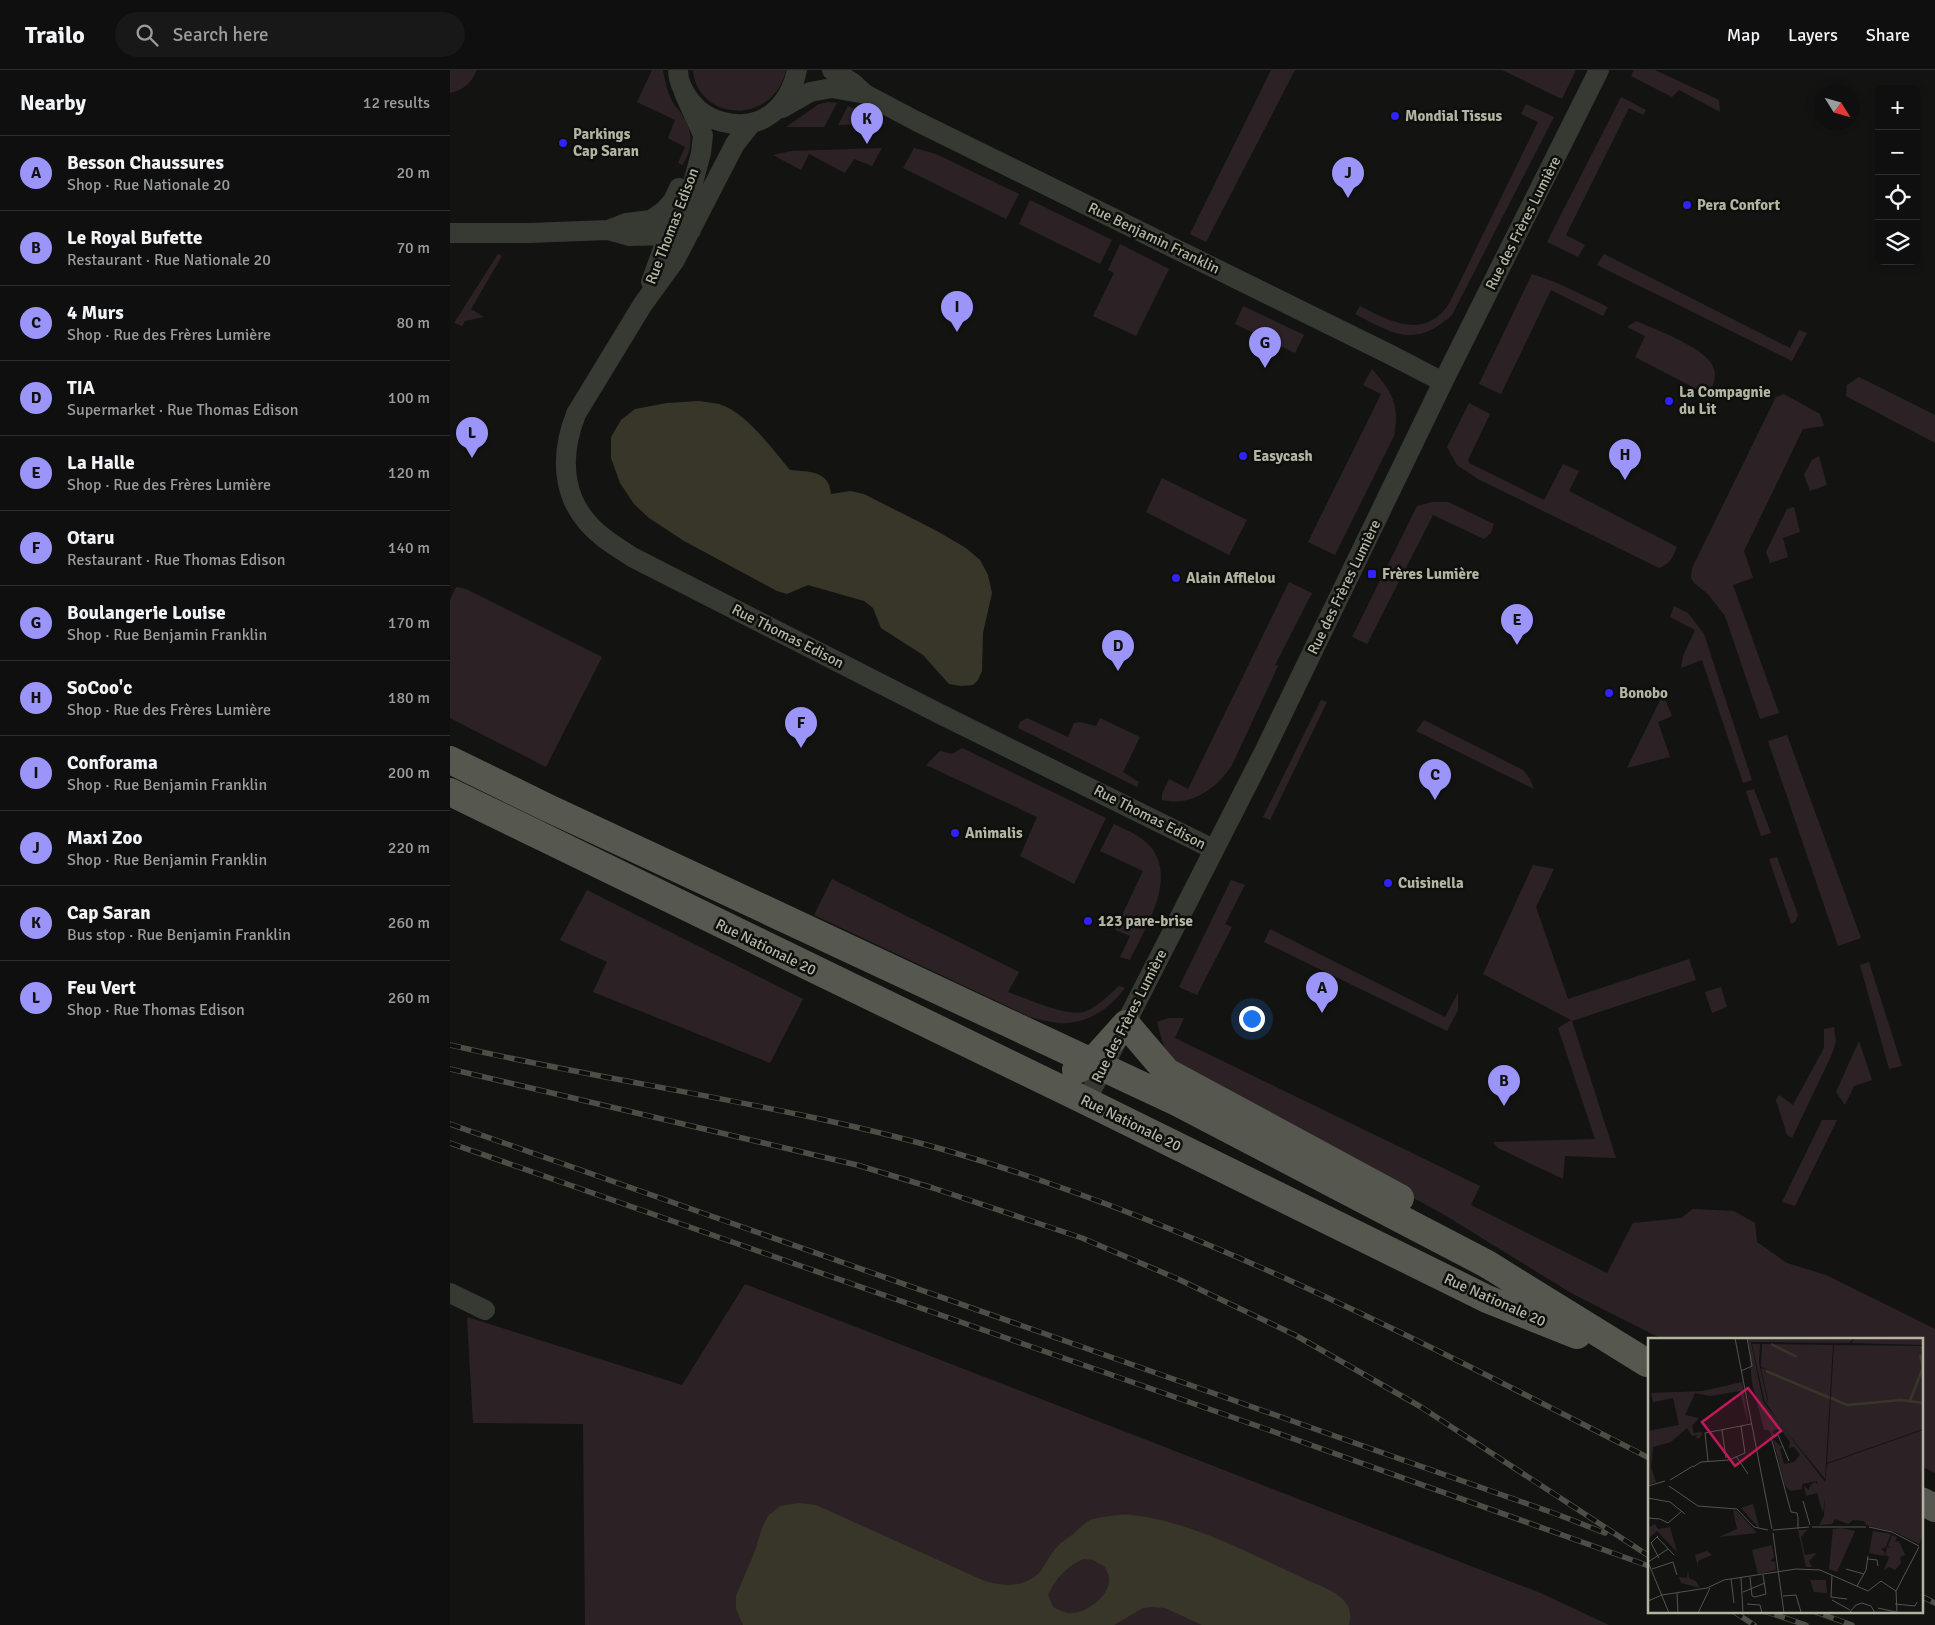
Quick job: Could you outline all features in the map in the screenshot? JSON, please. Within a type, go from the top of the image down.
[{"type":"main road","name":"Rue Nationale 20","points":[[450,760],[1177,1102],[1486,1264],[1648,1364]]},
{"type":"main road","name":"Rue Nationale 20","points":[[450,792],[1086,1101],[1487,1299],[1648,1364]]},
{"type":"main road","points":[[645,888],[706,903],[1069,1073],[1097,1066],[1126,1024]]},
{"type":"main road","name":"Rue Nationale 20","points":[[1126,1024],[1166,1072],[1433,1216],[1486,1264]]},
{"type":"main road","points":[[1922,1502],[1935,1508]]},
{"type":"street","name":"Rue Thomas Edison","points":[[642,304],[668,235],[692,183],[701,153],[703,135],[684,93],[678,70]]},
{"type":"street","points":[[684,93],[696,108],[712,119],[731,124],[750,125],[769,116],[784,103],[794,86],[798,70]]},
{"type":"street","name":"Rue Benjamin Franklin","points":[[832,70],[853,83],[865,94],[916,121],[1391,354],[1443,382]]},
{"type":"street","name":"Rue des Frères Lumière","points":[[1126,1024],[1213,849],[1262,756],[1443,382],[1599,70]]},
{"type":"street","name":"Rue Benjamin Franklin","points":[[769,116],[810,92],[832,88],[865,94]]},
{"type":"street","name":"Rue Thomas Edison","points":[[750,125],[734,144],[675,260],[642,304],[576,414],[569,432],[565,453],[566,479],[572,500],[583,518],[603,538],[632,557],[746,616],[1213,849]]},
{"type":"street","points":[[608,230],[626,223],[651,220],[664,211],[673,201],[685,179],[697,163]]},
{"type":"street","points":[[450,233],[608,230],[630,236],[668,235],[691,230]]},
{"type":"street","name":"Rue des Frères Lumière","points":[[1086,1101],[1097,1066]]},
{"type":"street","points":[[450,1293],[485,1310]]},
{"type":"shaded area","points":[[450,70],[477,70],[466,85],[450,93]]},
{"type":"shaded area","points":[[652,70],[663,70],[670,97],[685,120],[690,133],[689,151],[683,165],[678,163],[685,147],[668,138],[675,120],[637,102]]},
{"type":"shaded area","points":[[693,70],[786,70],[778,88],[767,101],[752,108],[736,110],[721,107],[707,100],[698,87]]},
{"type":"shaded area","points":[[1271,70],[1295,70],[1206,242],[1190,234]]},
{"type":"shaded area","points":[[1502,70],[1576,70],[1562,99]]},
{"type":"shaded area","points":[[1634,70],[1655,70],[1719,100],[1720,112],[1679,90],[1672,97],[1631,76]]},
{"type":"shaded area","points":[[1621,97],[1646,110],[1643,115],[1629,108],[1566,235],[1585,245],[1578,257],[1547,242]]},
{"type":"shaded area","points":[[837,103],[824,127],[786,127],[819,104]]},
{"type":"shaded area","points":[[1526,104],[1554,117],[1452,315],[1427,332],[1405,335],[1382,328],[1355,314],[1360,306],[1395,322],[1418,325],[1429,322],[1449,304],[1538,122],[1521,114]]},
{"type":"shaded area","points":[[848,106],[885,124],[838,125]]},
{"type":"shaded area","points":[[882,148],[872,166],[854,159],[845,173],[809,154],[801,170],[773,155],[791,151]]},
{"type":"shaded area","points":[[914,148],[936,154],[1019,194],[1006,219],[903,168]]},
{"type":"shaded area","points":[[1030,200],[1112,240],[1100,264],[1019,224]]},
{"type":"shaded area","points":[[1120,244],[1169,269],[1136,336],[1093,316],[1114,273],[1108,270]]},
{"type":"shaded area","points":[[498,254],[502,256],[471,309],[484,317],[465,321],[462,326],[454,323]]},
{"type":"shaded area","points":[[1604,254],[1790,348],[1799,330],[1807,333],[1792,361],[1597,265]]},
{"type":"shaded area","points":[[1532,274],[1555,282],[1608,307],[1603,316],[1551,290],[1501,394],[1479,384]]},
{"type":"shaded area","points":[[1243,306],[1304,335],[1295,353],[1235,324]]},
{"type":"shaded area","points":[[1636,321],[1680,340],[1710,361],[1715,376],[1708,395],[1635,357],[1645,336],[1627,327]]},
{"type":"shaded area","points":[[1372,369],[1385,385],[1393,400],[1396,416],[1394,436],[1335,555],[1308,542],[1381,394],[1363,385]]},
{"type":"shaded area","points":[[1859,377],[1935,415],[1935,443],[1846,396],[1847,385]]},
{"type":"shaded area","points":[[1784,394],[1820,414],[1824,426],[1803,429],[1744,551],[1753,578],[1733,585],[1779,713],[1760,719],[1725,616],[1708,594],[1695,584],[1691,578],[1692,568],[1776,397]]},
{"type":"shaded area","points":[[699,401],[719,404],[739,415],[758,432],[790,470],[811,472],[822,476],[829,486],[831,494],[850,491],[864,494],[937,531],[966,548],[980,560],[988,575],[992,593],[983,633],[982,671],[978,680],[973,685],[949,684],[923,655],[881,628],[873,608],[864,601],[808,585],[787,594],[777,591],[684,541],[649,518],[634,504],[620,483],[611,458],[611,437],[621,420],[635,409],[667,403]]},
{"type":"shaded area","points":[[1469,403],[1490,414],[1468,460],[1469,463],[1544,500],[1563,464],[1579,471],[1569,491],[1677,547],[1671,560],[1659,568],[1478,479],[1457,465],[1447,447]]},
{"type":"shaded area","points":[[1819,456],[1827,485],[1810,491],[1804,475],[1812,460]]},
{"type":"shaded area","points":[[1162,478],[1247,520],[1229,555],[1146,512]]},
{"type":"shaded area","points":[[1432,502],[1448,502],[1494,524],[1491,533],[1484,539],[1433,515],[1367,644],[1352,637],[1417,506]]},
{"type":"shaded area","points":[[1794,507],[1800,532],[1783,538],[1788,557],[1770,563],[1766,552],[1787,509]]},
{"type":"shaded area","points":[[1289,582],[1312,593],[1275,665],[1278,666],[1232,765],[1219,781],[1203,794],[1183,801],[1162,800],[1162,794],[1169,779],[1188,789]]},
{"type":"shaded area","points":[[456,587],[466,589],[602,657],[546,767],[450,718],[450,600]]},
{"type":"shaded area","points":[[1674,606],[1688,613],[1704,634],[1752,780],[1743,783],[1702,660],[1681,668],[1683,656],[1695,630],[1670,617]]},
{"type":"shaded area","points":[[1663,694],[1672,716],[1658,722],[1670,757],[1627,768]]},
{"type":"shaded area","points":[[1321,700],[1327,702],[1270,820],[1263,817]]},
{"type":"shaded area","points":[[1027,718],[1068,737],[1074,723],[1080,722],[1096,726],[1100,718],[1140,737],[1123,772],[1139,782],[1137,787],[1018,728],[1020,722]]},
{"type":"shaded area","points":[[1424,720],[1523,770],[1530,779],[1534,789],[1416,731]]},
{"type":"shaded area","points":[[1787,735],[1861,938],[1838,946],[1768,741]]},
{"type":"shaded area","points":[[962,748],[1106,818],[1074,884],[1020,856],[1037,817],[926,765],[940,751],[952,754]]},
{"type":"shaded area","points":[[1754,789],[1771,833],[1761,836],[1746,791]]},
{"type":"shaded area","points":[[1114,824],[1137,836],[1150,846],[1158,859],[1161,873],[1156,903],[1130,960],[1120,957],[1130,936],[1115,930],[1143,871],[1100,851]]},
{"type":"shaded area","points":[[1777,857],[1798,915],[1795,922],[1791,924],[1769,859]]},
{"type":"shaded area","points":[[1533,865],[1554,869],[1536,907],[1568,999],[1689,959],[1696,980],[1572,1021],[1616,1158],[1565,1156],[1563,1179],[1498,1148],[1493,1142],[1595,1139],[1558,1028],[1571,1020],[1483,974]]},
{"type":"shaded area","points":[[832,879],[1019,972],[1008,992],[1057,1009],[1077,1013],[1084,1012],[1098,1005],[1119,986],[1125,988],[1112,1003],[1087,1019],[1058,1023],[1030,1017],[814,915]]},
{"type":"shaded area","points":[[1231,880],[1245,885],[1225,924],[1232,927],[1197,995],[1179,987]]},
{"type":"shaded area","points":[[587,890],[803,999],[770,1063],[593,992],[607,962],[560,940]]},
{"type":"shaded area","points":[[1270,929],[1445,1017],[1458,993],[1458,1010],[1447,1031],[1264,942]]},
{"type":"shaded area","points":[[1869,962],[1902,1066],[1889,1069],[1860,965]]},
{"type":"shaded area","points":[[1721,987],[1727,1007],[1712,1013],[1705,992]]},
{"type":"shaded area","points":[[1169,1018],[1184,1018],[1175,1038],[1480,1186],[1471,1205],[1607,1273],[1633,1223],[1681,1218],[1693,1209],[1734,1211],[1755,1223],[1757,1242],[1787,1263],[1826,1275],[1935,1329],[1935,1473],[1922,1466],[1922,1338],[1660,1338],[1571,1293],[1443,1214],[1194,1079],[1173,1061],[1165,1049],[1157,1022]]},
{"type":"shaded area","points":[[1834,1027],[1836,1041],[1832,1054],[1792,1138],[1787,1135],[1776,1100],[1779,1095],[1793,1105],[1824,1048],[1824,1029]]},
{"type":"shaded area","points":[[1859,1041],[1872,1080],[1854,1086],[1845,1105],[1836,1092]]},
{"type":"shaded area","points":[[1822,1120],[1837,1120],[1795,1206],[1782,1202]]},
{"type":"shaded area","points":[[745,1284],[1543,1594],[1609,1625],[585,1625],[583,1424],[473,1423],[467,1317],[682,1385]]},
{"type":"shaded area","points":[[799,1503],[816,1505],[980,1579],[1003,1585],[1019,1584],[1033,1578],[1040,1572],[1059,1545],[1090,1520],[1122,1515],[1153,1518],[1220,1540],[1338,1595],[1348,1607],[1350,1615],[1349,1625],[1202,1625],[1165,1608],[1152,1607],[1143,1608],[1114,1625],[743,1625],[736,1609],[736,1596],[755,1551],[762,1528],[768,1516],[780,1506]],"holes":[[[1083,1559],[1093,1560],[1105,1567],[1109,1577],[1109,1584],[1102,1597],[1091,1606],[1078,1612],[1067,1613],[1053,1607],[1048,1595],[1058,1578],[1077,1562]]]},
{"type":"railway","points":[[450,1045],[512,1059],[760,1107],[884,1134],[945,1150],[1037,1179],[1128,1212],[1217,1248],[1304,1287],[1478,1371],[1648,1457]]},
{"type":"railway","points":[[450,1069],[857,1165],[933,1188],[1082,1238],[1178,1279],[1295,1335],[1421,1407],[1648,1555]]},
{"type":"railway","points":[[450,1124],[1559,1515],[1605,1533]]},
{"type":"railway","points":[[450,1143],[1266,1429],[1648,1566]]},
{"type":"railway","points":[[1922,1596],[1935,1603]]},
{"type":"railway","points":[[1734,1612],[1754,1625]]},
{"type":"railway","points":[[1767,1612],[1806,1625]]},
{"type":"railway","points":[[1816,1612],[1852,1625]]},
{"type":"place","name":"Mondial Tissus","points":[[1395,116]]},
{"type":"place","name":"Parkings Cap Saran","points":[[563,143]]},
{"type":"place","name":"Cap Saran","points":[[867,144]]},
{"type":"place","name":"Maxi Zoo","points":[[1348,198]]},
{"type":"place","name":"Pera Confort","points":[[1687,205]]},
{"type":"place","name":"Conforama","points":[[957,332]]},
{"type":"place","name":"Boulangerie Louise","points":[[1265,368]]},
{"type":"place","name":"La Compagnie du Lit","points":[[1669,401]]},
{"type":"place","name":"Easycash","points":[[1243,456]]},
{"type":"place","name":"Feu Vert","points":[[472,458]]},
{"type":"place","name":"SoCoo'c","points":[[1625,480]]},
{"type":"place","name":"Frères Lumière","points":[[1372,574]]},
{"type":"place","name":"Alain Afflelou","points":[[1176,578]]},
{"type":"place","name":"La Halle","points":[[1517,645]]},
{"type":"place","name":"TIA","points":[[1118,671]]},
{"type":"place","name":"Bonobo","points":[[1609,693]]},
{"type":"place","name":"Otaru","points":[[801,748]]},
{"type":"place","name":"4 Murs","points":[[1435,800]]},
{"type":"place","name":"Animalis","points":[[955,833]]},
{"type":"place","name":"Cuisinella","points":[[1388,883]]},
{"type":"place","name":"123 pare-brise","points":[[1088,921]]},
{"type":"place","name":"Besson Chaussures","points":[[1322,1013]]},
{"type":"place","name":"Le Royal Bufette","points":[[1504,1106]]}]
